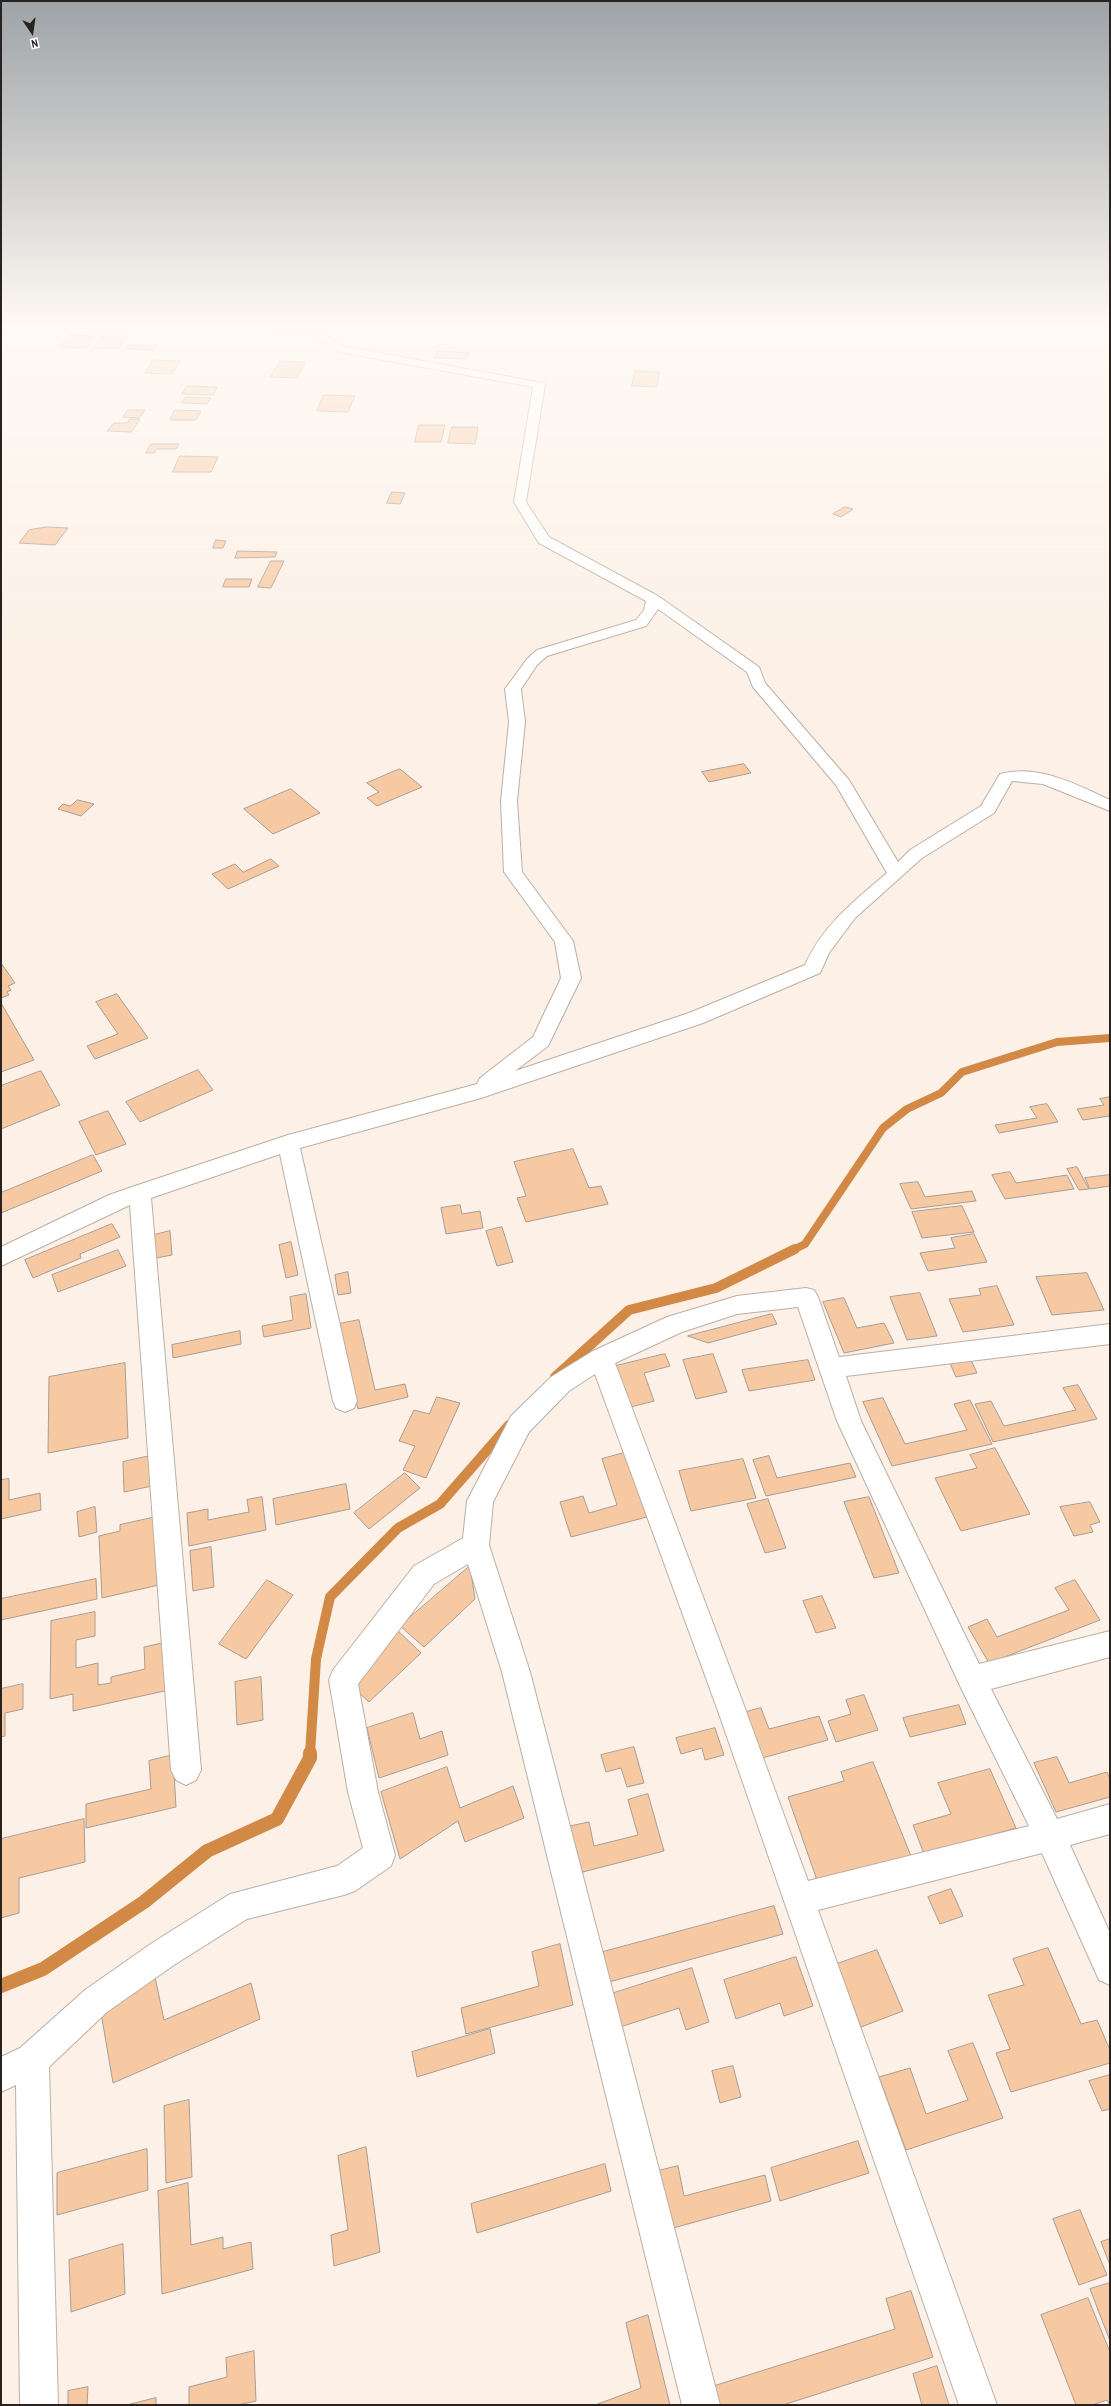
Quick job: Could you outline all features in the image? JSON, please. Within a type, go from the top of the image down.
[{"type":"street","points":[[531,437],[520,502],[544,540],[653,599],[754,670],[758,684],[843,783],[896,874]]},
{"type":"street","points":[[474,1093],[541,1041],[570,978],[564,942],[513,872],[509,801],[517,722],[513,689],[532,662],[542,654],[641,623],[651,610],[653,599]]},
{"type":"street","points":[[1,1258],[117,1201],[288,1143],[474,1093],[696,1018],[813,969],[820,952],[849,914],[896,874],[916,854],[988,809],[1006,777],[1023,774],[1044,778],[1064,784],[1110,806]]},
{"type":"street","points":[[288,1143],[345,1401]]},
{"type":"street","points":[[140,1193],[186,1770]]},
{"type":"street","points":[[701,2405],[516,1672],[476,1545],[480,1501],[520,1424],[560,1384],[601,1358],[675,1324],[737,1305],[806,1297],[832,1368],[849,1421],[972,1680],[1050,1836],[1110,1969]]},
{"type":"street","points":[[832,1368],[1110,1334]]},
{"type":"street","points":[[601,1358],[799,1898],[978,2405]]},
{"type":"street","points":[[1,2075],[32,2060],[96,2001],[163,1954],[241,1905],[344,1880],[380,1855],[363,1792],[343,1680],[424,1575],[476,1545]]},
{"type":"street","points":[[972,1680],[1110,1644]]},
{"type":"street","points":[[799,1898],[1050,1836],[1110,1819]]},
{"type":"street","points":[[32,2060],[39,2405]]},
{"type":"building","points":[[416,437],[442,437],[441,442],[415,442]]},
{"type":"building","points":[[449,437],[476,437],[475,444],[448,443]]},
{"type":"building","points":[[151,444],[179,444],[176,449],[157,449],[154,453],[146,453]]},
{"type":"building","points":[[180,456],[218,457],[211,472],[173,472]]},
{"type":"building","points":[[392,492],[405,493],[400,504],[387,503]]},
{"type":"building","points":[[845,507],[853,509],[841,517],[833,514]]},
{"type":"building","points":[[47,527],[68,528],[55,545],[19,543],[29,530]]},
{"type":"building","points":[[216,540],[226,541],[223,548],[213,548]]},
{"type":"building","points":[[238,551],[277,552],[275,557],[235,558]]},
{"type":"building","points":[[271,561],[284,561],[271,588],[258,587]]},
{"type":"building","points":[[226,579],[252,579],[249,587],[223,587]]},
{"type":"building","points":[[744,764],[751,773],[709,782],[702,772]]},
{"type":"building","points":[[400,769],[422,787],[377,806],[367,798],[379,792],[367,783]]},
{"type":"building","points":[[291,789],[320,813],[273,834],[244,809]]},
{"type":"building","points":[[78,800],[94,804],[81,816],[58,809],[63,804],[70,806]]},
{"type":"building","points":[[271,859],[279,866],[228,889],[212,874],[235,864],[243,872]]},
{"type":"building","points":[[1,963],[15,983],[8,986],[11,990],[7,992],[9,995],[1,998]]},
{"type":"building","points":[[117,994],[148,1038],[95,1059],[87,1046],[118,1034],[96,1002]]},
{"type":"building","points":[[1,1003],[34,1060],[1,1072]]},
{"type":"building","points":[[198,1070],[213,1090],[140,1122],[126,1102]]},
{"type":"building","points":[[41,1071],[60,1105],[1,1129],[1,1086]]},
{"type":"building","points":[[1110,1097],[1110,1116],[1083,1120],[1077,1109],[1104,1105],[1100,1099]]},
{"type":"building","points":[[1047,1104],[1058,1122],[999,1133],[995,1125],[1037,1118],[1030,1107]]},
{"type":"building","points":[[108,1111],[126,1144],[96,1155],[79,1122]]},
{"type":"building","points":[[573,1149],[589,1188],[601,1186],[608,1204],[526,1222],[517,1198],[526,1196],[514,1162]]},
{"type":"building","points":[[93,1155],[102,1171],[1,1213],[1,1193]]},
{"type":"building","points":[[1077,1167],[1089,1189],[1079,1190],[1067,1169]]},
{"type":"building","points":[[1010,1172],[1016,1183],[1067,1175],[1074,1189],[1005,1199],[992,1175]]},
{"type":"building","points":[[1110,1175],[1110,1186],[1090,1189],[1085,1178]]},
{"type":"building","points":[[918,1182],[925,1197],[972,1191],[976,1201],[911,1209],[900,1184]]},
{"type":"building","points":[[460,1205],[462,1214],[480,1211],[483,1228],[446,1234],[441,1208]]},
{"type":"building","points":[[962,1206],[974,1232],[922,1238],[912,1212]]},
{"type":"building","points":[[112,1224],[120,1237],[80,1254],[81,1258],[33,1278],[25,1260]]},
{"type":"building","points":[[502,1227],[513,1262],[497,1266],[486,1231]]},
{"type":"building","points":[[170,1231],[172,1255],[156,1258],[154,1235]]},
{"type":"building","points":[[974,1234],[987,1262],[928,1271],[920,1253],[955,1248],[951,1238]]},
{"type":"building","points":[[291,1242],[298,1275],[286,1278],[279,1245]]},
{"type":"building","points":[[118,1250],[126,1266],[58,1292],[52,1275]]},
{"type":"building","points":[[348,1272],[351,1293],[338,1295],[335,1275]]},
{"type":"building","points":[[1087,1273],[1104,1310],[1052,1315],[1036,1277]]},
{"type":"building","points":[[997,1286],[1014,1325],[963,1332],[949,1299],[981,1295],[979,1289]]},
{"type":"building","points":[[920,1293],[937,1336],[907,1340],[890,1297]]},
{"type":"building","points":[[306,1294],[311,1328],[264,1337],[262,1326],[293,1320],[290,1297]]},
{"type":"building","points":[[844,1298],[857,1328],[884,1323],[894,1343],[844,1353],[823,1302]]},
{"type":"building","points":[[772,1314],[777,1324],[708,1343],[688,1336]]},
{"type":"building","points":[[359,1320],[375,1390],[405,1384],[408,1397],[358,1409],[339,1324]]},
{"type":"building","points":[[240,1331],[241,1344],[173,1358],[172,1345]]},
{"type":"building","points":[[665,1354],[670,1366],[644,1373],[654,1401],[631,1407],[616,1366]]},
{"type":"building","points":[[713,1354],[727,1392],[696,1399],[683,1360]]},
{"type":"building","points":[[970,1358],[977,1373],[956,1377],[949,1361]]},
{"type":"building","points":[[808,1360],[815,1380],[749,1391],[742,1370]]},
{"type":"building","points":[[125,1363],[128,1438],[48,1453],[49,1377]]},
{"type":"building","points":[[1078,1385],[1097,1419],[993,1442],[975,1404],[991,1401],[1004,1426],[1076,1410],[1063,1388]]},
{"type":"building","points":[[437,1397],[460,1403],[426,1478],[403,1470],[415,1446],[399,1441],[414,1410],[429,1414]]},
{"type":"building","points":[[883,1398],[905,1444],[967,1430],[954,1404],[970,1400],[992,1444],[892,1466],[863,1402]]},
{"type":"building","points":[[995,1448],[1030,1514],[961,1531],[935,1478],[977,1468],[970,1455]]},
{"type":"building","points":[[624,1453],[647,1517],[571,1537],[560,1502],[583,1496],[589,1513],[617,1505],[602,1459]]},
{"type":"building","points":[[150,1456],[152,1486],[124,1492],[123,1462]]},
{"type":"building","points":[[769,1456],[777,1478],[850,1463],[856,1477],[766,1496],[753,1460]]},
{"type":"building","points":[[743,1459],[756,1498],[691,1511],[679,1471]]},
{"type":"building","points":[[405,1473],[420,1488],[369,1529],[354,1513]]},
{"type":"building","points":[[9,1479],[9,1500],[40,1493],[41,1510],[1,1519],[1,1480]]},
{"type":"building","points":[[346,1484],[350,1509],[276,1525],[273,1499]]},
{"type":"building","points":[[262,1497],[266,1530],[189,1546],[187,1513],[208,1509],[208,1520],[249,1512],[247,1500]]},
{"type":"building","points":[[869,1497],[899,1573],[874,1578],[844,1502]]},
{"type":"building","points":[[768,1499],[786,1548],[765,1553],[747,1504]]},
{"type":"building","points":[[1090,1502],[1100,1522],[1090,1525],[1093,1532],[1074,1536],[1060,1507]]},
{"type":"building","points":[[95,1507],[97,1532],[79,1537],[77,1512]]},
{"type":"building","points":[[156,1517],[163,1584],[102,1598],[99,1536],[120,1531],[120,1525]]},
{"type":"building","points":[[211,1547],[214,1587],[193,1591],[190,1551]]},
{"type":"building","points":[[470,1566],[475,1599],[424,1647],[400,1626]]},
{"type":"building","points":[[96,1579],[97,1599],[1,1620],[1,1599]]},
{"type":"building","points":[[267,1580],[293,1595],[246,1659],[219,1644]]},
{"type":"building","points":[[1075,1580],[1100,1620],[989,1663],[968,1627],[987,1619],[997,1637],[1069,1610],[1055,1588]]},
{"type":"building","points":[[822,1596],[836,1628],[816,1633],[803,1601]]},
{"type":"building","points":[[95,1612],[95,1636],[76,1640],[76,1668],[98,1663],[98,1685],[111,1683],[111,1677],[145,1669],[144,1647],[167,1642],[169,1690],[73,1711],[73,1694],[50,1699],[51,1621]]},
{"type":"building","points":[[395,1628],[421,1653],[369,1702],[356,1690],[359,1661]]},
{"type":"building","points":[[261,1677],[263,1720],[237,1725],[235,1682]]},
{"type":"building","points":[[23,1684],[23,1709],[5,1713],[5,1736],[1,1737],[1,1689]]},
{"type":"building","points":[[864,1695],[878,1730],[836,1742],[828,1721],[851,1714],[846,1700]]},
{"type":"building","points":[[959,1705],[966,1724],[910,1737],[903,1718]]},
{"type":"building","points":[[761,1708],[769,1729],[819,1716],[828,1740],[762,1758],[746,1712]]},
{"type":"building","points":[[413,1713],[420,1739],[442,1731],[448,1755],[379,1778],[367,1728]]},
{"type":"building","points":[[715,1728],[724,1755],[705,1760],[702,1748],[681,1754],[676,1738]]},
{"type":"building","points":[[634,1747],[644,1783],[627,1787],[621,1768],[606,1772],[601,1755]]},
{"type":"building","points":[[173,1755],[176,1807],[86,1828],[86,1804],[151,1789],[149,1761]]},
{"type":"building","points":[[1057,1757],[1069,1783],[1107,1772],[1110,1779],[1110,1797],[1056,1812],[1034,1763]]},
{"type":"building","points":[[873,1762],[911,1856],[818,1883],[788,1797],[844,1781],[841,1772]]},
{"type":"building","points":[[447,1767],[460,1808],[513,1786],[524,1818],[465,1842],[458,1821],[400,1859],[381,1792]]},
{"type":"building","points":[[990,1769],[1016,1828],[924,1854],[913,1825],[951,1814],[938,1783]]},
{"type":"building","points":[[648,1794],[664,1851],[575,1874],[565,1827],[589,1822],[594,1846],[638,1835],[628,1800]]},
{"type":"building","points":[[84,1819],[85,1862],[19,1878],[19,1913],[1,1918],[1,1839]]},
{"type":"building","points":[[951,1889],[963,1916],[940,1924],[928,1897]]},
{"type":"building","points":[[774,1906],[783,1934],[609,1982],[603,1952]]},
{"type":"building","points":[[560,1944],[573,2005],[466,2034],[461,2008],[539,1986],[532,1952]]},
{"type":"building","points":[[1048,1948],[1081,2024],[1097,2020],[1110,2050],[1110,2063],[1011,2092],[996,2053],[1010,2049],[988,1995],[1024,1985],[1013,1959]]},
{"type":"building","points":[[877,1950],[903,2011],[861,2027],[837,1964]]},
{"type":"building","points":[[796,1957],[813,2006],[784,2016],[780,2003],[736,2019],[724,1980]]},
{"type":"building","points":[[692,1968],[709,2022],[686,2030],[679,2008],[617,2028],[608,1995]]},
{"type":"building","points":[[155,1977],[164,2020],[251,1983],[260,2019],[113,2083],[99,2001]]},
{"type":"building","points":[[490,2029],[495,2053],[417,2077],[412,2052]]},
{"type":"building","points":[[973,2043],[1003,2118],[906,2150],[879,2077],[910,2068],[926,2114],[968,2100],[948,2051]]},
{"type":"building","points":[[733,2066],[741,2097],[720,2103],[712,2071]]},
{"type":"building","points":[[1110,2075],[1110,2109],[1102,2111],[1089,2081]]},
{"type":"building","points":[[189,2100],[192,2177],[166,2183],[164,2106]]},
{"type":"building","points":[[858,2141],[869,2173],[780,2201],[771,2168]]},
{"type":"building","points":[[366,2147],[380,2252],[334,2266],[331,2235],[348,2230],[338,2156]]},
{"type":"building","points":[[147,2149],[148,2190],[57,2215],[57,2173]]},
{"type":"building","points":[[605,2164],[611,2191],[477,2233],[471,2204]]},
{"type":"building","points":[[678,2166],[684,2196],[765,2175],[771,2201],[666,2230],[654,2172]]},
{"type":"building","points":[[188,2183],[191,2245],[223,2237],[223,2249],[251,2242],[253,2269],[162,2294],[158,2191]]},
{"type":"building","points":[[1080,2210],[1107,2275],[1079,2285],[1053,2219]]},
{"type":"building","points":[[1110,2239],[1110,2265],[1101,2242]]},
{"type":"building","points":[[123,2244],[125,2294],[71,2312],[69,2260]]},
{"type":"building","points":[[1110,2283],[1110,2341],[1090,2289]]},
{"type":"building","points":[[911,2291],[933,2357],[783,2405],[711,2405],[707,2388],[895,2329],[886,2299]]},
{"type":"building","points":[[1088,2298],[1110,2352],[1110,2405],[1107,2400],[1092,2405],[1076,2405],[1041,2315]]},
{"type":"building","points":[[648,2315],[670,2405],[595,2405],[641,2388],[626,2323]]},
{"type":"building","points":[[254,2351],[256,2401],[238,2405],[189,2405],[189,2387],[227,2377],[226,2358]]},
{"type":"building","points":[[937,2366],[949,2405],[922,2405],[913,2374]]},
{"type":"building","points":[[88,2387],[87,2405],[68,2405],[68,2391]]},
{"type":"building","points":[[156,2398],[156,2405],[127,2405]]},
{"type":"waterway","points":[[795,1249],[805,1244],[883,1128],[907,1109],[941,1093],[962,1072],[1057,1042],[1110,1038]]},
{"type":"waterway","points":[[555,1377],[629,1310],[716,1288],[795,1249]]},
{"type":"waterway","points":[[310,1754],[316,1659],[330,1597],[398,1528],[440,1504],[509,1425]]},
{"type":"waterway","points":[[1,1986],[43,1969],[144,1902],[207,1851],[277,1819],[310,1758],[310,1754]]}]
